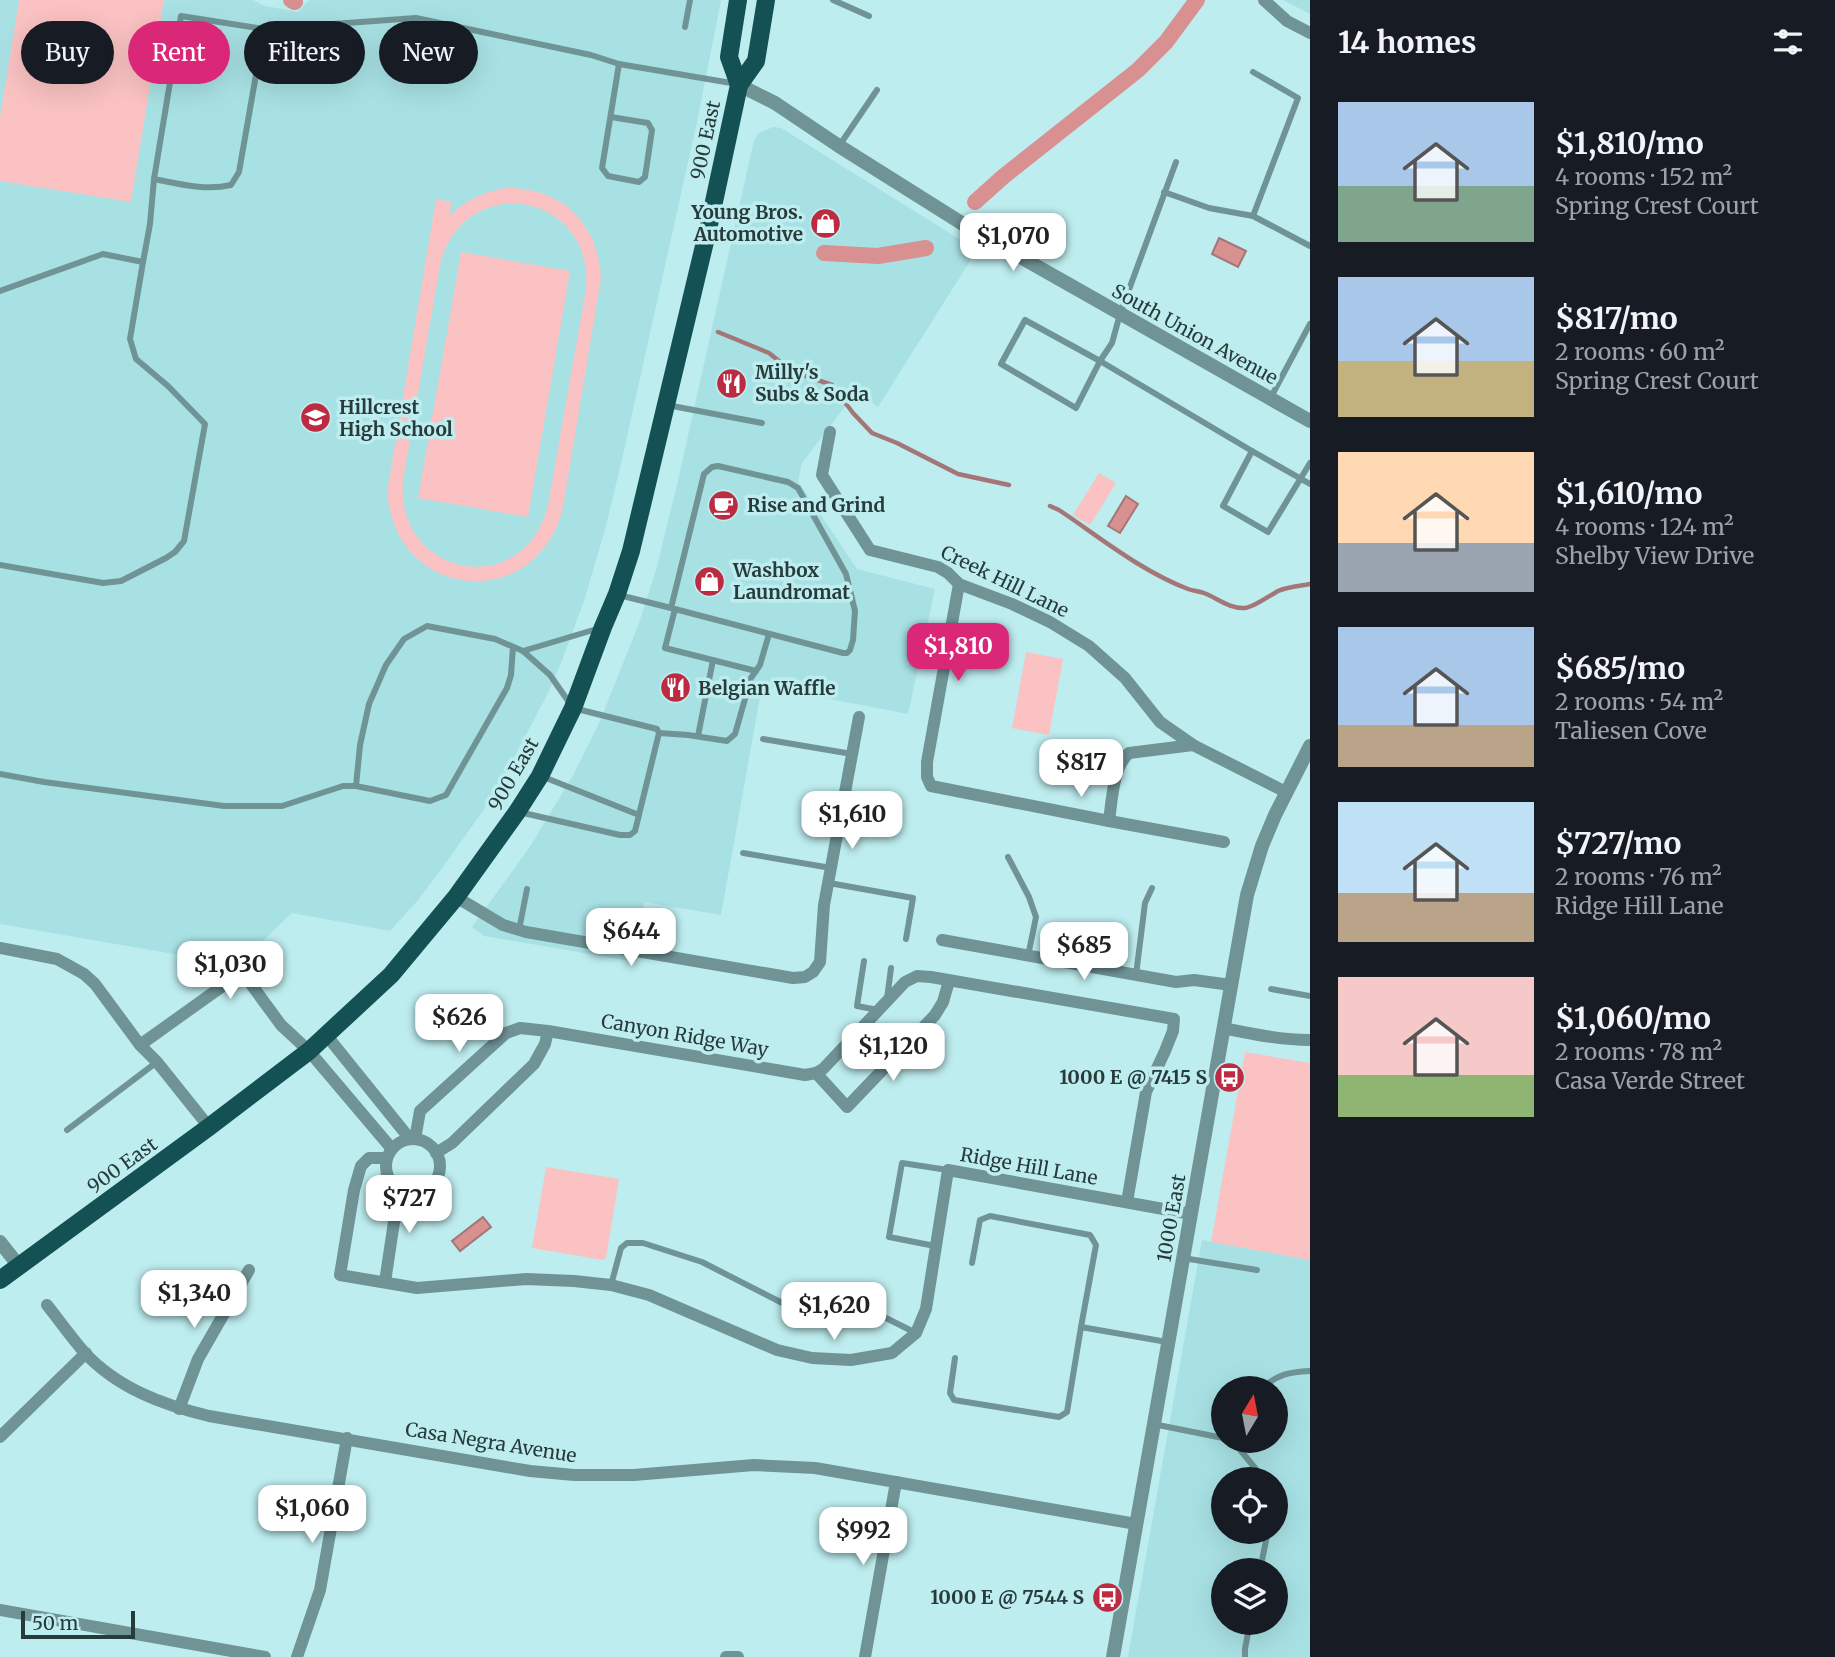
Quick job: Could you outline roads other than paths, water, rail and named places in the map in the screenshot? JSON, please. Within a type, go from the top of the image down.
[{"type":"main road","name":"900 East","points":[[738,0],[729,57],[739,85]]},
{"type":"main road","name":"900 East","points":[[0,1280],[209,1127],[327,1036],[391,975],[456,897],[540,776],[573,708],[631,551],[709,225],[739,85],[756,61],[766,0]]},
{"type":"street","points":[[1264,0],[1287,21],[1310,33]]},
{"type":"street","name":"South Union Avenue","points":[[739,85],[775,103],[971,229],[1310,421]]},
{"type":"street","name":"Creek Hill Lane","points":[[830,432],[822,475],[870,550],[938,567],[959,584],[1050,622],[1089,646],[1125,678],[1160,722],[1194,744],[1286,792]]},
{"type":"street","points":[[959,584],[927,762],[927,777],[931,786],[1224,842]]},
{"type":"street","points":[[456,897],[503,925],[519,930],[793,978],[805,977],[813,972],[820,962],[824,905],[859,717]]},
{"type":"street","points":[[1109,821],[1117,770],[1122,759],[1129,753],[1194,744]]},
{"type":"street","name":"1000 East","points":[[1113,1657],[1247,895],[1262,846],[1310,746]]},
{"type":"street","points":[[942,940],[1176,982],[1194,980],[1231,985]]},
{"type":"street","points":[[0,948],[57,959],[83,974],[95,985],[140,1045],[209,1127]]},
{"type":"street","points":[[140,1045],[224,985],[245,976],[281,1025],[309,1051],[389,1154]]},
{"type":"street","points":[[949,981],[943,1002],[934,1015],[847,1107],[816,1073],[823,1069],[905,982],[918,976],[931,977],[1174,1019],[1165,1051],[1146,1092],[1127,1202]]},
{"type":"street","name":"Canyon Ridge Way","points":[[412,1139],[420,1111],[506,1033],[520,1028],[805,1075],[816,1073]]},
{"type":"street","points":[[1223,1028],[1252,1035],[1310,1040]]},
{"type":"street","points":[[436,1153],[452,1143],[534,1064],[548,1031]]},
{"type":"street","points":[[327,1036],[412,1139]]},
{"type":"street","points":[[420,1140],[430,1144],[436,1153],[440,1163],[439,1173],[426,1189],[406,1191],[396,1187],[390,1179],[386,1169],[389,1154],[400,1142],[420,1140]]},
{"type":"street","points":[[389,1154],[369,1158],[361,1166],[354,1190],[340,1275],[417,1288],[526,1279],[611,1285],[649,1295],[777,1350],[813,1358],[851,1360],[892,1353],[916,1333]]},
{"type":"street","name":"Ridge Hill Lane","points":[[916,1333],[926,1309],[948,1170],[1191,1214]]},
{"type":"street","points":[[385,1282],[397,1202],[396,1187]]},
{"type":"street","points":[[0,1242],[19,1266]]},
{"type":"street","points":[[179,1409],[204,1346],[249,1270]]},
{"type":"street","name":"Casa Negra Avenue","points":[[47,1305],[86,1353],[124,1384],[179,1409],[209,1416],[530,1471],[574,1475],[634,1475],[754,1465],[815,1468],[1136,1524]]},
{"type":"street","points":[[0,1437],[86,1353]]},
{"type":"street","points":[[297,1657],[320,1590],[347,1438]]},
{"type":"street","points":[[865,1657],[895,1482]]},
{"type":"street","points":[[0,1610],[265,1657]]},
{"type":"street","points":[[726,1657],[738,1657]]},
{"type":"lane","points":[[685,27],[690,0]]},
{"type":"lane","points":[[833,0],[869,16]]},
{"type":"lane","points":[[0,565],[103,583],[121,581],[166,558],[184,541],[205,424],[168,386],[136,359],[130,339],[181,16],[244,26]]},
{"type":"lane","points":[[365,22],[416,18],[591,55],[619,64],[739,85]]},
{"type":"lane","points":[[611,117],[648,123],[652,130],[645,177],[639,182],[608,176],[602,169],[619,64]]},
{"type":"lane","points":[[1253,72],[1298,98],[1253,216]]},
{"type":"lane","points":[[154,179],[204,188],[231,185],[239,172],[254,84]]},
{"type":"lane","points":[[839,146],[877,90]]},
{"type":"lane","points":[[1176,162],[1120,314],[1112,343],[1100,362],[1076,408],[1001,364],[1025,320],[1100,362],[1310,484]]},
{"type":"lane","points":[[1164,192],[1209,208],[1253,216],[1310,246]]},
{"type":"lane","points":[[0,291],[103,254],[143,262]]},
{"type":"lane","points":[[1270,399],[1310,324]]},
{"type":"lane","points":[[665,405],[762,423]]},
{"type":"lane","points":[[1252,451],[1223,506],[1268,532],[1310,463]]},
{"type":"lane","points":[[617,594],[673,609],[769,634],[847,653],[853,640],[855,611],[846,574],[798,488],[788,482],[718,466],[712,467],[704,474],[673,609],[665,648],[756,671]]},
{"type":"lane","points":[[356,786],[360,745],[369,704],[386,665],[404,639],[427,626],[495,639],[523,651],[550,675],[573,708],[657,729],[659,733],[727,741],[735,734],[751,678],[760,666],[769,634]]},
{"type":"lane","points":[[523,651],[603,627]]},
{"type":"lane","points":[[0,775],[225,806],[282,806],[343,786],[430,800],[446,795],[507,688],[513,647]]},
{"type":"lane","points":[[698,736],[713,660]]},
{"type":"lane","points":[[517,812],[630,835],[635,831],[659,733]]},
{"type":"lane","points":[[763,739],[854,754]]},
{"type":"lane","points":[[540,776],[639,816]]},
{"type":"lane","points":[[743,853],[831,868]]},
{"type":"lane","points":[[1008,857],[1029,897],[1036,917],[1028,956]]},
{"type":"lane","points":[[829,883],[913,898],[906,939]]},
{"type":"lane","points":[[1136,975],[1145,903],[1152,888]]},
{"type":"lane","points":[[519,930],[527,889]]},
{"type":"lane","points":[[618,948],[626,911]]},
{"type":"lane","points":[[864,961],[857,1006],[882,1006],[891,968]]},
{"type":"lane","points":[[1271,989],[1310,996]]},
{"type":"lane","points":[[67,1130],[157,1062]]},
{"type":"lane","points":[[935,1246],[889,1237],[891,1225],[902,1163],[948,1170]]},
{"type":"lane","points":[[955,1358],[950,1393],[954,1400],[1059,1417],[1067,1412],[1096,1245],[1090,1235],[990,1216],[980,1220],[972,1263]]},
{"type":"lane","points":[[611,1285],[621,1248],[628,1243],[643,1243],[702,1262],[792,1308],[830,1314],[866,1311],[916,1333]]},
{"type":"lane","points":[[1183,1258],[1257,1270]]},
{"type":"lane","points":[[1081,1327],[1169,1343]]},
{"type":"lane","points":[[1278,1376],[1310,1371]]},
{"type":"lane","points":[[1153,1424],[1211,1436]]},
{"type":"lane","points":[[1241,1453],[1254,1467]]},
{"type":"lane","points":[[1245,1657],[1248,1635]]},
{"type":"waterway","points":[[291,0],[295,2]]},
{"type":"waterway","points":[[975,202],[1138,70],[1166,42],[1197,0]]},
{"type":"waterway","points":[[824,253],[878,256],[926,248]]},
{"type":"waterway","points":[[718,332],[769,353],[803,375],[832,385],[872,433],[958,474],[1009,485]]},
{"type":"waterway","points":[[1050,506],[1154,573],[1234,607],[1249,607],[1278,591],[1310,584]]},
{"type":"place","name":"Young Bros. Automotive","points":[[826,223]]},
{"type":"place","name":"Milly's Subs & Soda","points":[[732,383]]},
{"type":"place","name":"Hillcrest High School","points":[[316,418]]},
{"type":"place","name":"Rise and Grind","points":[[724,505]]},
{"type":"place","name":"Washbox Laundromat","points":[[710,581]]},
{"type":"place","name":"Belgian Waffle","points":[[675,688]]},
{"type":"place","name":"1000 E @ 7415 S","points":[[1230,1077]]},
{"type":"place","name":"1000 E @ 7544 S","points":[[1107,1597]]}]
